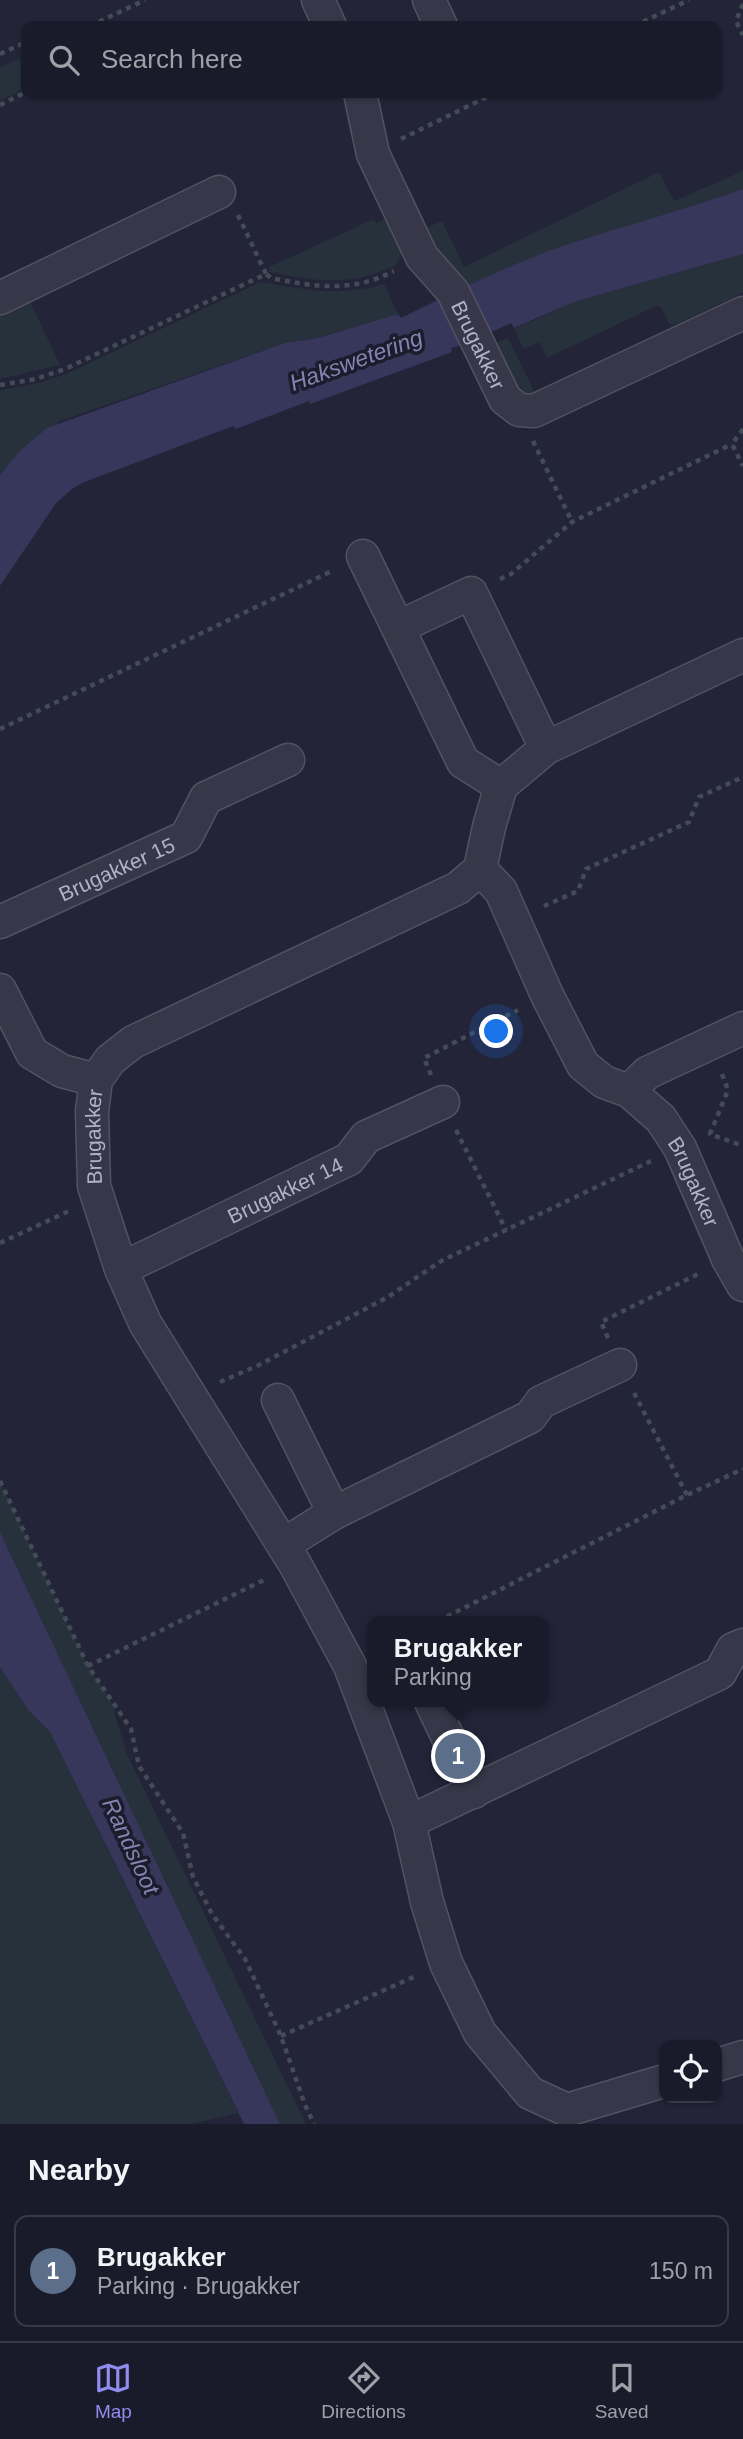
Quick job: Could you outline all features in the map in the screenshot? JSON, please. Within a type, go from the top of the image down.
[{"type":"street","points":[[317,0],[328,21]]},
{"type":"street","points":[[429,0],[439,21]]},
{"type":"street","name":"Brugakker","points":[[361,98],[373,153],[422,257],[453,292],[505,399],[531,409]]},
{"type":"street","points":[[0,298],[219,192]]},
{"type":"street","points":[[531,409],[743,313]]},
{"type":"street","points":[[363,556],[463,762],[501,786]]},
{"type":"street","points":[[399,628],[471,593],[546,748]]},
{"type":"street","points":[[480,869],[501,786],[546,748],[743,655]]},
{"type":"street","name":"Brugakker 15","points":[[0,922],[186,837],[206,798],[288,760]]},
{"type":"street","name":"Brugakker","points":[[659,2083],[564,2117],[530,2093],[480,2033],[446,1963],[427,1902],[409,1822],[350,1666],[289,1554],[145,1323],[121,1269],[94,1186],[92,1111],[96,1080],[110,1060],[133,1041],[458,888],[480,869],[501,891],[547,995],[583,1065],[604,1082],[629,1091],[661,1119],[680,1148],[743,1285]]},
{"type":"street","points":[[0,990],[32,1053],[62,1070],[96,1080]]},
{"type":"street","points":[[629,1091],[647,1073],[743,1028]]},
{"type":"street","name":"Brugakker 14","points":[[121,1269],[349,1159],[366,1137],[443,1102]]},
{"type":"street","points":[[289,1554],[334,1513],[530,1417],[541,1402],[620,1365]]},
{"type":"street","points":[[278,1400],[334,1513]]},
{"type":"street","points":[[409,1822],[720,1673],[733,1649],[743,1645]]},
{"type":"street","points":[[433,1707],[474,1792]]},
{"type":"street","points":[[722,2063],[743,2057]]},
{"type":"path","points":[[101,21],[145,0]]},
{"type":"path","points":[[645,21],[689,0]]},
{"type":"path","points":[[743,5],[736,20],[743,35]]},
{"type":"path","points":[[0,54],[21,44]]},
{"type":"path","points":[[0,105],[21,94]]},
{"type":"path","points":[[474,98],[476,102]]},
{"type":"path","points":[[373,153],[484,98]]},
{"type":"path","points":[[219,192],[226,189],[266,274],[271,278],[316,287],[355,285],[381,278],[422,257]]},
{"type":"path","points":[[0,385],[36,379],[65,369],[266,274]]},
{"type":"path","points":[[531,409],[572,522]]},
{"type":"path","points":[[471,593],[511,575],[572,522],[733,444],[743,429]]},
{"type":"path","points":[[733,444],[743,466]]},
{"type":"path","points":[[0,729],[363,556]]},
{"type":"path","points":[[514,919],[578,891],[586,869],[689,822],[699,797],[743,776]]},
{"type":"path","points":[[710,1044],[728,1090],[710,1134],[743,1146]]},
{"type":"path","points":[[192,1398],[388,1297],[441,1261],[680,1148]]},
{"type":"path","points":[[0,1243],[99,1199]]},
{"type":"path","points":[[448,1616],[743,1469]]},
{"type":"path","points":[[0,1481],[88,1666],[131,1729],[139,1766],[183,1833],[193,1877],[212,1914],[245,1959],[281,2036],[314,2124]]},
{"type":"path","points":[[88,1666],[289,1554]]},
{"type":"path","points":[[281,2036],[446,1963]]},
{"type":"shaded area","points":[[20,58],[21,60],[21,90],[0,101],[0,68]]},
{"type":"shaded area","points":[[743,171],[743,189],[562,247],[460,289],[449,262],[441,265],[424,229],[442,221],[464,267],[659,172],[674,201]]},
{"type":"shaded area","points":[[387,218],[402,253],[395,266],[363,277],[334,280],[270,272],[269,267],[374,219],[376,223]]},
{"type":"shaded area","points":[[743,254],[743,293],[674,325],[669,324],[661,307],[656,306],[547,358],[540,342],[523,349],[514,329],[574,302]]},
{"type":"shaded area","points":[[260,282],[337,291],[384,284],[398,314],[318,338],[285,343],[60,421],[0,475],[0,390],[38,383],[66,374]]},
{"type":"shaded area","points":[[28,297],[60,365],[0,379],[0,310]]},
{"type":"shaded area","points":[[508,338],[537,397],[524,398],[487,347]]},
{"type":"shaded area","points":[[0,1481],[88,1666],[110,1698],[127,1754],[306,2124],[280,2124],[0,1532]]},
{"type":"shaded area","points":[[0,1667],[29,1711],[50,1732],[238,2113],[192,2124],[0,2124]]},
{"type":"water","name":"Hakswetering","points":[[743,189],[743,254],[574,302],[514,328],[511,323],[451,348],[452,352],[310,404],[309,401],[236,429],[233,426],[82,483],[56,503],[0,586],[0,475],[19,452],[47,428],[285,343],[318,338],[398,314],[401,318],[542,253]]},
{"type":"water","name":"Randsloot","points":[[0,1532],[280,2124],[244,2124],[50,1732],[29,1711],[0,1667]]},
{"type":"place","name":"Brugakker","points":[[458,1756]]}]
